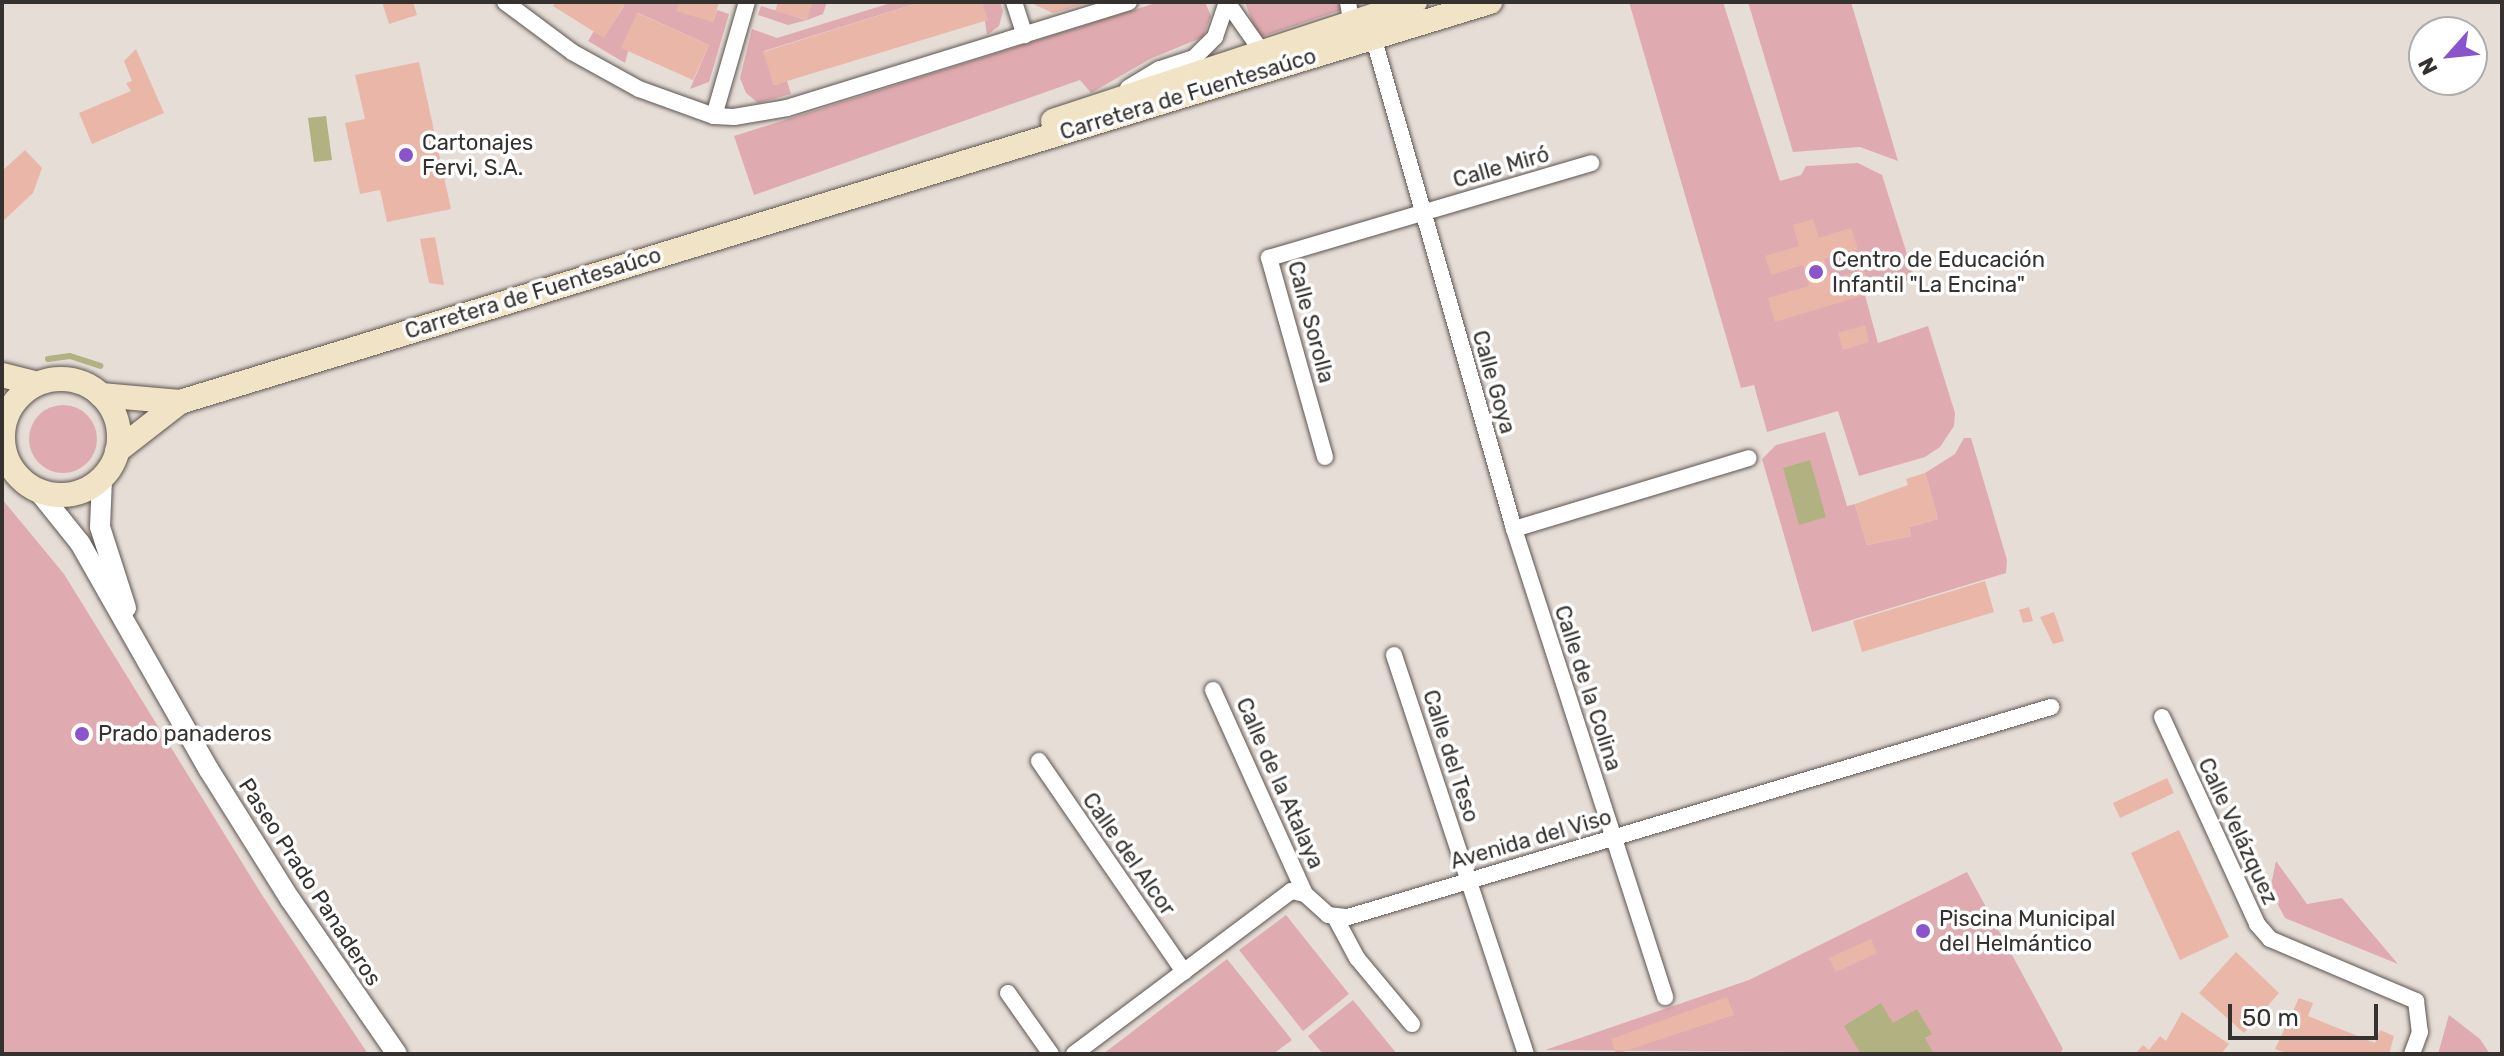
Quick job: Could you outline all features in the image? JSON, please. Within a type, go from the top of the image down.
[{"type":"main road","points":[[1267,59],[1339,35],[1350,11],[1417,2]]},
{"type":"main road","points":[[1369,40],[1375,28],[1417,2]]},
{"type":"main road","name":"Carretera de Fuentesaúco","points":[[886,184],[1109,100],[1267,59],[1369,40],[1490,2]]},
{"type":"main road","name":"Carretera de Fuentesaúco","points":[[117,451],[180,402],[886,184],[1185,96],[1267,59]]},
{"type":"main road","points":[[2,375],[37,384],[70,379],[101,395],[113,411],[117,451],[102,479],[83,491],[61,496],[39,492],[12,469],[2,435],[19,396],[37,384]]},
{"type":"main road","name":"Carretera de Fuentesaúco","points":[[101,395],[180,402]]},
{"type":"street","points":[[505,2],[572,52],[625,82],[714,116],[787,108],[1129,2]]},
{"type":"street","points":[[714,116],[747,2]]},
{"type":"street","points":[[1014,2],[1025,35]]},
{"type":"street","points":[[1227,2],[1267,59]]},
{"type":"street","points":[[1109,100],[1160,69],[1194,58],[1215,37],[1227,2]]},
{"type":"street","name":"Calle Goya","points":[[1350,11],[1376,47],[1514,529]]},
{"type":"street","name":"Calle Miró","points":[[1422,213],[1591,163]]},
{"type":"street","name":"Calle Sorolla","points":[[1325,457],[1269,258],[1422,213]]},
{"type":"street","points":[[1514,529],[1749,458]]},
{"type":"street","name":"Paseo Prado Panaderos","points":[[102,479],[100,527],[139,650]]},
{"type":"street","name":"Paseo Prado Panaderos","points":[[39,492],[80,543],[139,650],[290,899],[397,1054]]},
{"type":"street","name":"Calle de la Colina","points":[[1514,529],[1665,997]]},
{"type":"street","name":"Calle del Teso","points":[[1394,655],[1526,1054]]},
{"type":"street","name":"Calle de la Atalaya","points":[[1213,690],[1305,894]]},
{"type":"street","name":"Avenida del Viso","points":[[1335,917],[1613,838],[2051,707]]},
{"type":"street","name":"Calle Velázquez","points":[[2162,717],[2257,924],[2270,939],[2416,1001],[2420,1032],[2412,1054]]},
{"type":"street","name":"Calle del Alcor","points":[[1039,761],[1184,972]]},
{"type":"street","points":[[1074,1054],[1184,972],[1275,898],[1291,891],[1305,894],[1335,917],[1357,958],[1412,1024]]},
{"type":"street","points":[[1008,993],[1051,1054]]},
{"type":"shaded area","points":[[619,2],[679,2],[713,22],[717,10],[729,14],[709,82],[690,89],[709,45],[638,13],[625,63],[588,41],[594,31],[604,37],[624,6]]},
{"type":"shaded area","points":[[812,2],[827,2],[823,14],[807,20],[788,25],[758,15],[761,6],[806,20]]},
{"type":"shaded area","points":[[894,2],[921,2],[764,51],[774,85],[787,81],[791,94],[758,103],[746,93],[740,78],[752,29],[777,38]]},
{"type":"shaded area","points":[[982,2],[1000,2],[1003,11],[999,26],[987,35]]},
{"type":"shaded area","points":[[1159,2],[1205,2],[1211,16],[1203,37],[1150,59],[1091,93],[1080,80],[754,195],[734,136]]},
{"type":"shaded area","points":[[1245,2],[1339,2],[1341,10],[1258,38]]},
{"type":"shaded area","points":[[1629,2],[1723,2],[1780,181],[1801,175],[1806,166],[1858,163],[1882,175],[1913,273],[1909,280],[1865,295],[1878,343],[1928,326],[1955,413],[1954,426],[1940,447],[1925,457],[1859,476],[1838,411],[1767,432],[1754,385],[1741,388]]},
{"type":"shaded area","points":[[1748,2],[1851,2],[1898,161],[1860,147],[1793,152]]},
{"type":"shaded area","points":[[326,116],[332,160],[314,162],[308,118]]},
{"type":"shaded area","points":[[63,405],[87,415],[97,439],[87,463],[63,473],[39,463],[29,439],[39,415]]},
{"type":"shaded area","points":[[1825,432],[1847,506],[1855,504],[1867,545],[1911,536],[1909,527],[1938,519],[1925,473],[1955,454],[1964,438],[1971,438],[2007,560],[2006,573],[1812,632],[1762,459],[1776,445]]},
{"type":"shaded area","points":[[1810,460],[1826,517],[1799,525],[1783,468]]},
{"type":"shaded area","name":"Prado panaderos","points":[[2,499],[64,574],[262,895],[368,1054],[2,1054]]},
{"type":"shaded area","points":[[2276,861],[2307,904],[2342,898],[2398,964],[2285,918],[2270,890]]},
{"type":"shaded area","name":"Piscina Municipal del Helmántico","points":[[1967,872],[2063,1049],[2059,1054],[1545,1050],[1749,980]]},
{"type":"shaded area","points":[[1286,915],[1349,994],[1303,1031],[1239,950]]},
{"type":"shaded area","points":[[1227,959],[1292,1040],[1273,1054],[1103,1054]]},
{"type":"shaded area","points":[[1353,1000],[1397,1054],[1323,1054],[1308,1036]]},
{"type":"shaded area","points":[[1881,1003],[1893,1023],[1917,1009],[1932,1034],[1925,1038],[1934,1054],[1861,1054],[1844,1026]]},
{"type":"shaded area","points":[[2449,1015],[2480,1039],[2490,1054],[2438,1054]]},
{"type":"building","points":[[382,2],[413,2],[417,15],[389,24]]},
{"type":"building","points":[[555,2],[619,2],[624,5],[604,38],[553,6]]},
{"type":"building","points":[[679,2],[719,2],[713,22],[676,11]]},
{"type":"building","points":[[778,2],[812,2],[807,20],[775,11]]},
{"type":"building","points":[[921,2],[982,2],[988,20],[774,85],[763,52]]},
{"type":"building","points":[[1029,2],[1087,2],[1087,3],[1053,13]]},
{"type":"building","points":[[637,13],[709,45],[693,80],[621,48]]},
{"type":"building","points":[[136,49],[164,113],[92,144],[79,113],[131,91],[126,83],[132,81],[124,61]]},
{"type":"building","name":"Cartonajes Fervi, S.A.","points":[[419,62],[451,209],[387,222],[380,190],[360,194],[345,123],[365,119],[355,75]]},
{"type":"building","points":[[25,150],[42,168],[33,193],[2,222],[2,171]]},
{"type":"building","name":"Centro de Educación Infantil \"La Encina\"","points":[[1813,219],[1819,238],[1851,228],[1858,249],[1824,259],[1830,280],[1864,270],[1871,293],[1775,322],[1768,298],[1809,286],[1803,265],[1771,275],[1765,256],[1799,246],[1793,225]]},
{"type":"building","points":[[435,237],[444,285],[429,283],[420,239]]},
{"type":"building","points":[[1865,325],[1869,342],[1843,350],[1838,333]]},
{"type":"building","points":[[1925,473],[1938,519],[1909,527],[1911,536],[1867,545],[1855,504],[1908,485],[1906,479]]},
{"type":"building","points":[[1985,581],[1994,612],[1862,652],[1853,621]]},
{"type":"building","points":[[2029,607],[2033,621],[2023,623],[2019,610]]},
{"type":"building","points":[[2054,612],[2064,641],[2053,644],[2040,617]]},
{"type":"building","points":[[2167,778],[2174,793],[2120,818],[2113,803]]},
{"type":"building","points":[[2179,830],[2229,937],[2180,960],[2131,853]]},
{"type":"building","points":[[1871,939],[1877,953],[1836,972],[1829,958]]},
{"type":"building","points":[[2236,952],[2279,993],[2244,1033],[2199,993]]},
{"type":"building","points":[[1727,997],[1734,1015],[1616,1054],[1611,1039]]},
{"type":"building","points":[[2299,998],[2313,1003],[2308,1016],[2375,1043],[2380,1030],[2394,1036],[2389,1054],[2288,1054],[2275,1049]]},
{"type":"building","points":[[2182,1012],[2229,1044],[2221,1054],[2135,1054],[2143,1045],[2149,1050],[2160,1036],[2166,1041]]},
{"type":"waterway","points":[[48,359],[70,356],[100,366]]},
{"type":"place","name":"Cartonajes Fervi, S.A.","points":[[406,155]]},
{"type":"place","name":"Centro de Educación Infantil \"La Encina\"","points":[[1816,272]]},
{"type":"place","name":"Prado panaderos","points":[[82,734]]},
{"type":"place","name":"Piscina Municipal del Helmántico","points":[[1923,931]]}]
